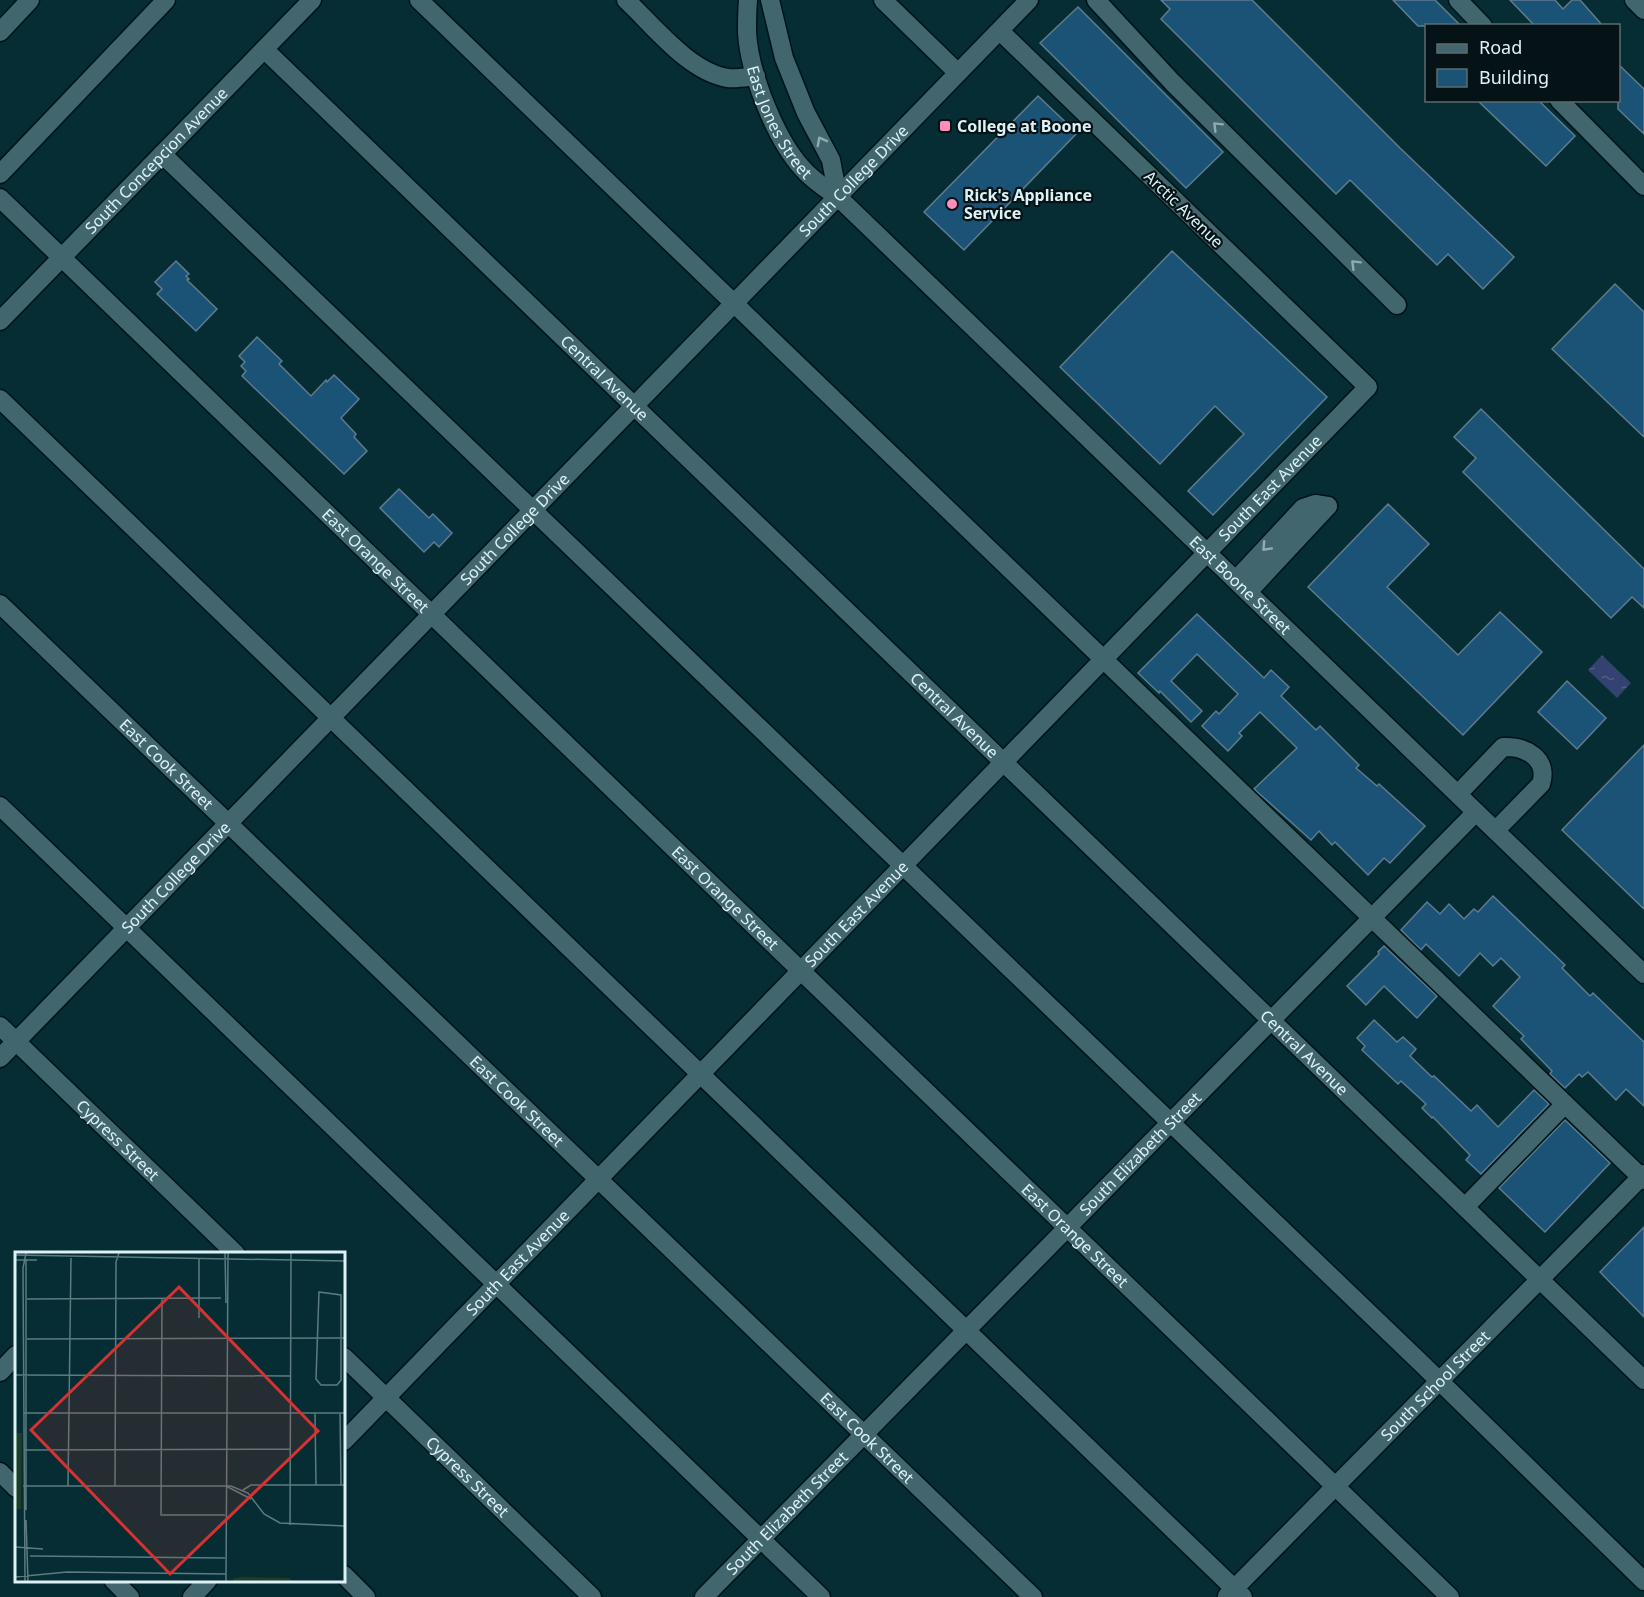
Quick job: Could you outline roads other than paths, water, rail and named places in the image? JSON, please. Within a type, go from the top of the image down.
[{"type":"street","points":[[0,32],[30,0]]},
{"type":"street","points":[[0,174],[166,0]]},
{"type":"street","name":"South Concepcion Avenue","points":[[0,321],[312,0]]},
{"type":"street","points":[[419,0],[1643,1177]]},
{"type":"street","points":[[627,0],[678,50],[701,68],[715,75],[730,78],[756,76]]},
{"type":"street","name":"East Jones Street","points":[[748,0],[747,34],[756,76],[776,128],[801,167],[816,182],[838,197]]},
{"type":"street","name":"East Jones Street","points":[[770,0],[784,58],[806,113],[831,160],[838,197]]},
{"type":"street","points":[[883,0],[958,73]]},
{"type":"street","name":"South College Drive","points":[[0,1058],[1029,0]]},
{"type":"street","points":[[1096,0],[1173,83],[1397,305]]},
{"type":"street","points":[[1458,0],[1481,24]]},
{"type":"street","points":[[1634,0],[1644,10]]},
{"type":"street","name":"Arctic Avenue","points":[[1000,31],[1368,387]]},
{"type":"street","name":"Central Avenue","points":[[265,50],[1644,1380]]},
{"type":"street","points":[[1561,102],[1644,186]]},
{"type":"street","points":[[162,153],[1644,1581]]},
{"type":"street","name":"East Boone Street","points":[[838,197],[1644,974]]},
{"type":"street","name":"East Orange Street","points":[[0,198],[1450,1597]]},
{"type":"street","name":"South East Avenue","points":[[345,1440],[1368,387]]},
{"type":"street","points":[[0,399],[966,1330],[1234,1594]]},
{"type":"street","points":[[1242,586],[1293,532]]},
{"type":"street","name":"East Cook Street","points":[[0,604],[1034,1597]]},
{"type":"street","points":[[1458,794],[1503,747],[1517,747],[1528,751],[1541,763],[1544,774],[1541,784],[1496,830]]},
{"type":"street","points":[[0,806],[821,1597]]},
{"type":"street","name":"South Elizabeth Street","points":[[704,1597],[1476,812]]},
{"type":"street","name":"Cypress Street","points":[[0,1026],[234,1252]]},
{"type":"street","points":[[1465,1207],[1565,1104]]},
{"type":"street","name":"South School Street","points":[[1234,1594],[1335,1486],[1643,1177]]},
{"type":"street","points":[[0,1372],[15,1356]]},
{"type":"street","name":"Cypress Street","points":[[345,1358],[592,1597]]},
{"type":"street","points":[[0,1472],[15,1487]]},
{"type":"street","points":[[345,1576],[366,1597]]},
{"type":"street","points":[[192,1597],[207,1582]]},
{"type":"water","points":[[1602,655],[1631,683],[1617,698],[1588,670]]},
{"type":"place","name":"College at Boone","points":[[945,126]]},
{"type":"place","name":"Rick's Appliance Service","points":[[952,204]]}]
